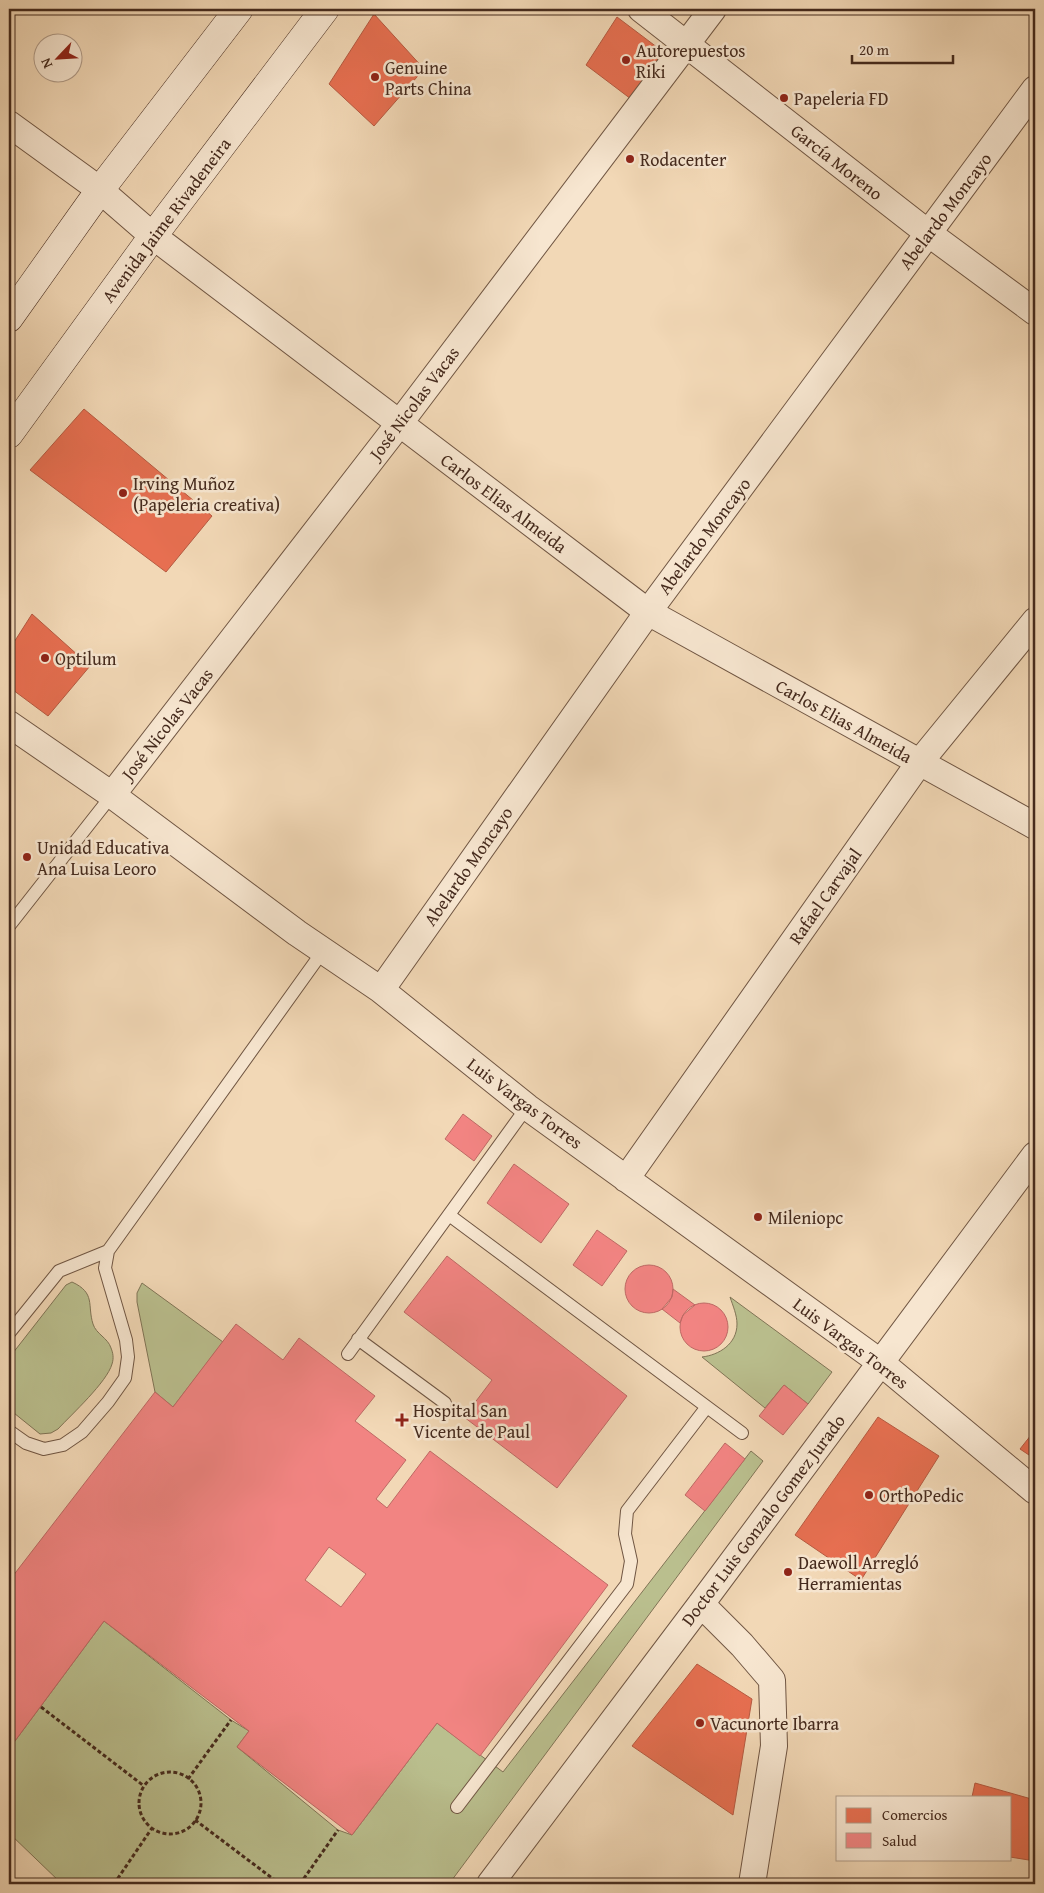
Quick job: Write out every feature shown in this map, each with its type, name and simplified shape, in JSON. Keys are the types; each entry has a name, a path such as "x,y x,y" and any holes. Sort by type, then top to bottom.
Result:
{"main road":[{"path":"9,318 100,190 239,9"},
{"name":"Avenida Jaime Rivadeneira","path":"9,434 154,236 325,9"}],"street":[{"name":"García Moreno","path":"641,9 928,233 1035,312"},
{"name":"José Nicolas Vacas","path":"112,795 399,424 713,9"},
{"name":"Abelardo Moncayo","path":"381,990 648,612 1035,89"},
{"name":"Carlos Elias Almeida","path":"9,124 100,190 154,236 648,612 1035,826"},
{"name":"Rafael Carvajal","path":"626,1179 919,763 1033,630"},
{"name":"Luis Vargas Torres","path":"9,724 112,795 323,951 381,990 528,1107 880,1362 1035,1491"},
{"name":"Doctor Luis Gonzalo Gomez Jurado","path":"490,1884 1035,1155"},
{"path":"701,1604 742,1645 772,1680 774,1746 752,1884"}],"lane":[{"path":"9,926 112,795"},
{"path":"9,1431 26,1443 44,1449 63,1445 82,1432 108,1402 125,1378 128,1357 105,1268 108,1251 323,951"},
{"path":"348,1354 528,1107"},
{"path":"449,1215 742,1434"},
{"path":"9,1333 59,1271 108,1251"},
{"path":"358,1339 445,1403"},
{"path":"458,1807 627,1584 631,1561 625,1534 627,1511 706,1408"}],"path":[{"path":"41,1707 144,1786"},
{"path":"188,1779 231,1720"},
{"path":"169,1772 180,1774 188,1779 196,1787 200,1797 200,1807 195,1820 185,1830 176,1834 167,1834 152,1828 143,1818 140,1808 140,1798 144,1786 159,1774 169,1772"},
{"path":"195,1820 280,1884"},
{"path":"114,1884 152,1828"},
{"path":"300,1884 338,1830"}],"green space":[{"path":"72,1282 80,1286 88,1295 93,1324 109,1345 113,1354 113,1362 96,1389 58,1429 51,1433 40,1434 9,1409 9,1358 66,1285"},
{"path":"142,1283 223,1342 173,1407 155,1392 137,1302 137,1293"},
{"path":"730,1297 832,1372 808,1404 784,1385 765,1408 702,1357 721,1351 734,1337 737,1321"},
{"path":"751,1451 763,1461 449,1884 62,1884 9,1833 9,1749 104,1621 231,1720 249,1731 237,1747 338,1830 352,1835 437,1723 503,1772"}],"building: Comercios":[{"name":"Genuine Parts China","path":"374,14 424,69 374,126 329,84"},
{"name":"Autorepuestos Riki","path":"617,17 666,54 631,99 586,65"},
{"name":"Irving Muñoz (Papeleria creativa)","path":"84,409 212,516 166,572 30,470"},
{"name":"Optilum","path":"32,614 90,666 48,716 9,687 9,650"},
{"name":"OrthoPedic","path":"878,1417 939,1456 861,1580 795,1535"},
{"path":"1035,1430 1035,1459 1020,1449"},
{"name":"Vacunorte Ibarra","path":"697,1664 752,1699 733,1815 632,1746"},
{"path":"975,1783 1035,1800 1035,1861 1012,1857 1012,1796 972,1796"}],"building: Salud":[{"path":"463,1114 492,1136 474,1161 445,1139"},
{"path":"514,1164 569,1204 541,1243 487,1203"},
{"path":"597,1230 627,1251 602,1286 573,1265"},
{"path":"447,1256 627,1396 557,1488 464,1417 492,1380 404,1312"},
{"path":"649,1265 658,1267 666,1272 671,1280 673,1289 671,1298 666,1306 658,1311 649,1313 640,1311 632,1306 627,1298 625,1289 627,1280 632,1272 640,1267"},
{"path":"673,1289 695,1305 683,1315 680,1323 662,1309 672,1297"},
{"path":"704,1303 713,1305 721,1310 726,1318 728,1327 726,1336 721,1344 713,1349 704,1351 695,1349 687,1344 682,1336 680,1327 682,1318 687,1310 695,1305"},
{"path":"236,1324 283,1360 299,1338 375,1396 355,1421 406,1460 376,1499 387,1508 430,1451 608,1585 480,1756 437,1723 352,1835 237,1747 249,1731 104,1621 9,1749 9,1581 155,1392 173,1407","holes":["329,1547 366,1574 341,1607 305,1580"]},
{"path":"784,1385 808,1404 783,1435 759,1416"},
{"path":"725,1443 745,1459 705,1511 685,1495"}],"place":[{"name":"Autorepuestos Riki","path":"626,60"},
{"name":"Genuine Parts China","path":"375,77"},
{"name":"Papeleria FD","path":"784,98"},
{"name":"Rodacenter","path":"630,159"},
{"name":"Irving Muñoz (Papeleria creativa)","path":"123,493"},
{"name":"Optilum","path":"45,658"},
{"name":"Unidad Educativa Ana Luisa Leoro","path":"27,857"},
{"name":"Mileniopc","path":"758,1217"},
{"name":"Hospital San Vicente de Paul","path":"402,1420"},
{"name":"OrthoPedic","path":"869,1495"},
{"name":"Daewoll Arregló Herramientas","path":"788,1572"},
{"name":"Vacunorte Ibarra","path":"700,1723"}]}
